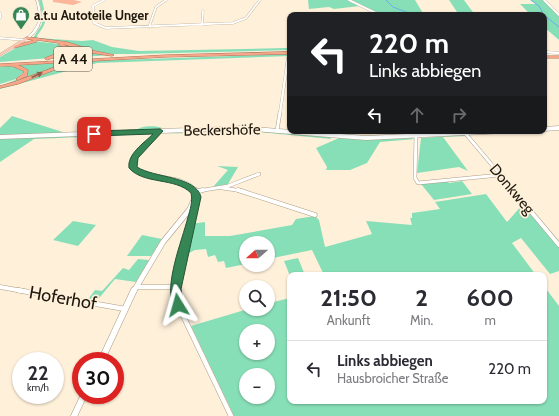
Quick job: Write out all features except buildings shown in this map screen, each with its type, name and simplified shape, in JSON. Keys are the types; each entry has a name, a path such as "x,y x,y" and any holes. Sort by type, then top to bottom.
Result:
{"highway":[{"path":"7,63 51,58 61,54 66,49 65,46 61,44 27,39"},
{"path":"27,39 67,43 102,54 140,55"},
{"path":"15,47 37,41"},
{"name":"A 44","path":"0,65 7,63 140,55 287,54"},
{"name":"A 44","path":"0,65 124,58 287,54"},
{"path":"547,55 559,55"},
{"path":"0,86 18,82 63,66 82,62 124,58"},
{"path":"0,65 21,67 24,68 26,73 17,80 0,86"}],"main road":[{"path":"0,56 27,39 39,26 41,20 37,0"}],"street":[{"path":"104,0 92,7 93,21 97,25 116,28 202,25 241,21 249,15 260,0"},
{"path":"149,27 156,7 166,0"},
{"path":"349,0 374,12"},
{"path":"544,0 559,15"},
{"path":"202,11 202,25"},
{"path":"0,13 0,18"},
{"path":"0,38 27,39"},
{"name":"Beckershöfe","path":"277,131 287,67"},
{"name":"Beckershöfe","path":"0,137 240,128 287,132"},
{"path":"547,129 559,128"},
{"path":"105,352 137,287 159,248 194,204 197,197 196,192 188,185 142,174 133,168 132,162 134,158 160,131"},
{"name":"Beckershöfe","path":"312,134 358,138 449,134"},
{"name":"Donkweg","path":"466,134 559,245"},
{"path":"416,136 415,178 418,183 467,177 500,175"},
{"path":"196,192 222,188 259,174"},
{"path":"222,188 241,191 315,215"},
{"path":"194,204 193,216 175,288 178,305 232,416"},
{"name":"Hoferhof","path":"0,287 126,309"},
{"path":"137,287 175,288"},
{"path":"74,416 80,404"}],"green space":[{"path":"39,0 42,0 46,19 37,36 38,38 82,41 93,40 112,47 139,51 287,48 287,50 135,54 111,54 96,52 69,43 33,38 42,24 42,14"},
{"path":"308,0 347,0 360,6 334,9 329,7 309,9"},
{"path":"350,0 415,0 422,12 375,12"},
{"path":"449,0 464,0 473,12 457,12"},
{"path":"530,0 543,0 559,16 559,40 547,30 547,12 528,12 520,4 536,4"},
{"path":"34,41 58,44 65,48 64,51 50,58 0,62 0,57 21,45"},
{"path":"40,41 70,44 112,55 50,59 67,51 62,44"},
{"path":"287,54 287,56 97,63 0,89 0,87 60,67 88,61"},
{"path":"80,62 59,67 0,86 23,77 26,69 17,65"},
{"path":"9,66 19,68 24,72 16,79 0,84 0,67"},
{"path":"12,116 66,133 137,130 148,126 162,128 161,129 0,136 0,128"},
{"path":"247,129 330,137 331,139 250,131 161,134"},
{"path":"153,134 34,139 0,162 0,138"},
{"path":"463,135 466,136 443,137 468,171 459,167 417,173 421,138"},
{"path":"339,138 415,139 380,142 367,163 350,170 326,170 327,167 316,148"},
{"path":"217,166 238,167 228,184 213,187 228,170"},
{"path":"447,180 449,183 462,181 472,194 434,200 421,184"},
{"path":"486,194 507,222 523,204 559,247 559,271 550,274 521,238 512,243 534,272 323,272 312,250 275,258 275,236 239,236 239,265 226,268 224,261 218,262 215,255 208,257 206,249 195,250 183,256 191,224 205,222 205,236 230,236 292,225 296,219 315,216 319,220 325,247 372,234 366,221 412,225 410,218 412,218 412,213 440,209 435,202"},
{"path":"73,221 96,225 78,246 53,240"},
{"path":"142,235 162,239 151,256 127,256"},
{"path":"298,258 304,272 288,272 284,261"},
{"path":"138,259 149,260 136,282 115,279 95,303 89,302 89,298 95,290 102,291 123,268 129,270"},
{"path":"547,290 559,306 559,416 234,416 191,326 239,312 239,316 275,316 275,302 287,299 287,404 547,404"}],"waterway":[{"path":"386,0 393,7 406,12"},
{"path":"531,0 539,6 542,12"},
{"path":"547,17 559,27"}],"place":[{"name":"a.t.u Autoteile Unger","path":"21,30"}],"route":[{"path":"94,134 160,131 132,160 133,168 142,174 188,185 196,192 197,197 194,204 193,214 184,246 175,289 178,305"}]}
